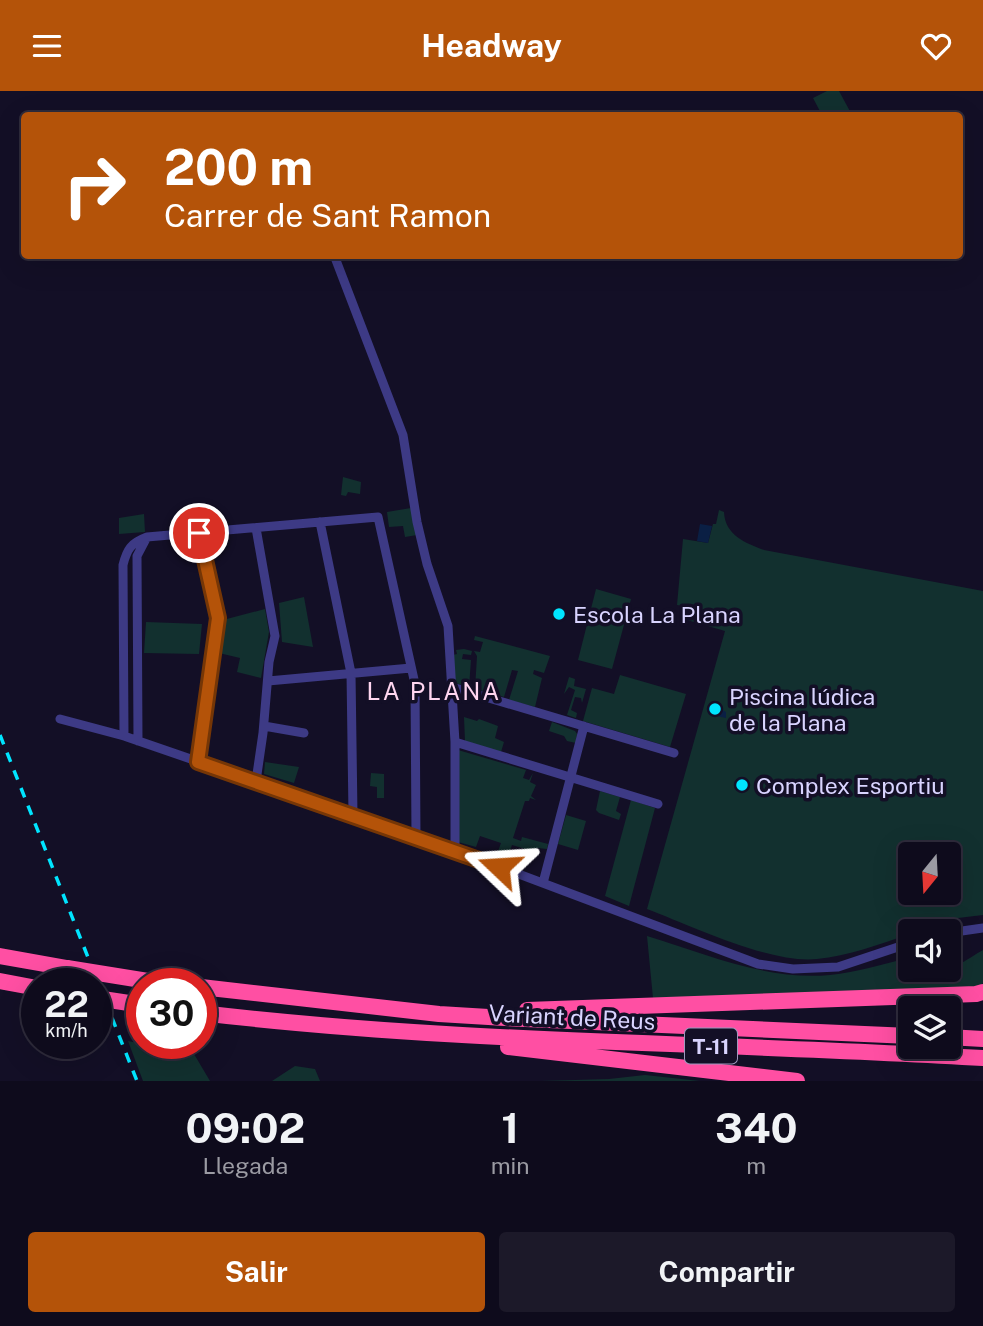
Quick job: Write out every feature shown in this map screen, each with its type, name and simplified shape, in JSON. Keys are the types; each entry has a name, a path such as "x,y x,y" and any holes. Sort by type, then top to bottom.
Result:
{"highway":[{"path":"0,956 126,978"},
{"path":"0,982 21,985"},
{"name":"Variant de Reus","path":"217,990 439,1014 898,1035"},
{"path":"439,1014 454,1007 519,1010 983,992"},
{"name":"Variant de Reus","path":"217,1015 439,1033 983,1058"},
{"path":"439,1033 459,1044 506,1047 797,1081"},
{"path":"961,1038 983,1039"}],"street":[{"path":"336,259 403,435 417,522 427,563 448,626 455,742 455,850"},
{"path":"124,736 124,565 127,551 134,543 147,537 378,517 415,684 416,837"},
{"path":"320,522 351,673 353,815"},
{"path":"256,528 275,636 256,782"},
{"path":"198,762 218,618 199,533"},
{"path":"138,741 137,556 147,537"},
{"path":"127,551 137,556"},
{"path":"268,681 411,668"},
{"path":"452,687 674,753"},
{"path":"60,719 124,736 455,850 758,964 793,969 838,967 898,947"},
{"path":"264,726 304,733"},
{"path":"543,883 584,726"},
{"path":"455,742 658,804"},
{"path":"961,931 983,928"}],"green space":[{"path":"827,91 839,91 850,112 820,112 813,98"},
{"path":"343,477 361,482 360,494 348,492 346,496 341,495"},
{"path":"411,508 417,535 405,537 403,526 389,527 387,512"},
{"path":"719,510 724,512 728,527 737,537 764,550 983,591 983,915 955,919 898,919 898,938 840,955 798,959 754,950 647,909 725,631 687,620 688,607 677,605 683,539 708,543 713,524 716,524"},
{"path":"144,514 145,532 119,534 119,518"},
{"path":"596,589 631,599 612,669 578,660"},
{"path":"304,597 313,647 282,642 279,603"},
{"path":"265,609 269,632 261,678 237,672 240,658 219,653 223,620"},
{"path":"146,622 202,624 199,654 144,653"},
{"path":"475,636 550,656 544,673 534,670 533,674 542,678 535,707 509,700 518,671 512,670 504,697 475,689 477,656 474,651 480,652 483,642 474,640"},
{"path":"456,650 472,651 471,655 463,654 462,659 471,660 469,687 455,683 453,655 457,654"},
{"path":"620,675 686,694 670,747 583,721 592,688 614,694"},
{"path":"569,677 575,679 574,686 586,689 582,703 581,698 575,697 571,710 577,713 576,718 567,715 575,690 569,687 564,694"},
{"path":"464,717 498,726 495,738 504,742 501,752 465,741"},
{"path":"552,722 575,731 576,743 549,731"},
{"path":"458,750 526,770 523,778 529,780 533,773 530,782 536,785 531,796 536,800 530,798 525,801 513,838 521,841 522,837 548,844 547,849 537,848 535,852 512,845 507,859 497,854 501,843 480,836 476,847 458,842"},
{"path":"265,762 299,767 294,783 264,774"},
{"path":"371,773 384,774 384,798 377,798 377,787 370,786"},
{"path":"600,791 620,797 616,811 621,814 619,820 596,810"},
{"path":"631,800 655,808 629,906 605,896"},
{"path":"566,815 586,821 578,850 558,844"},
{"path":"647,936 737,965 783,974 830,975 898,961 898,982 961,982 961,963 983,950 983,983 978,988 653,998"},
{"path":"135,1059 197,1059 210,1081 143,1081"},
{"path":"295,1066 315,1069 320,1081 272,1081"},
{"path":"645,1075 700,1081 540,1081 609,1079"}],"water":[{"path":"700,524 712,526 708,543 697,541"},
{"name":"Piscina lúdica de la Plana","path":"711,703 726,712 726,718 708,714"}],"railway":[{"path":"0,735 137,1081"}],"place":[{"name":"Escola La Plana","path":"559,614"},
{"name":"Piscina lúdica de la Plana","path":"715,709"},
{"name":"Complex Esportiu","path":"742,785"}],"district":[{"name":"LA PLANA","path":"434,691"}],"route":[{"path":"199,533 218,618 198,762 499,867"}]}
